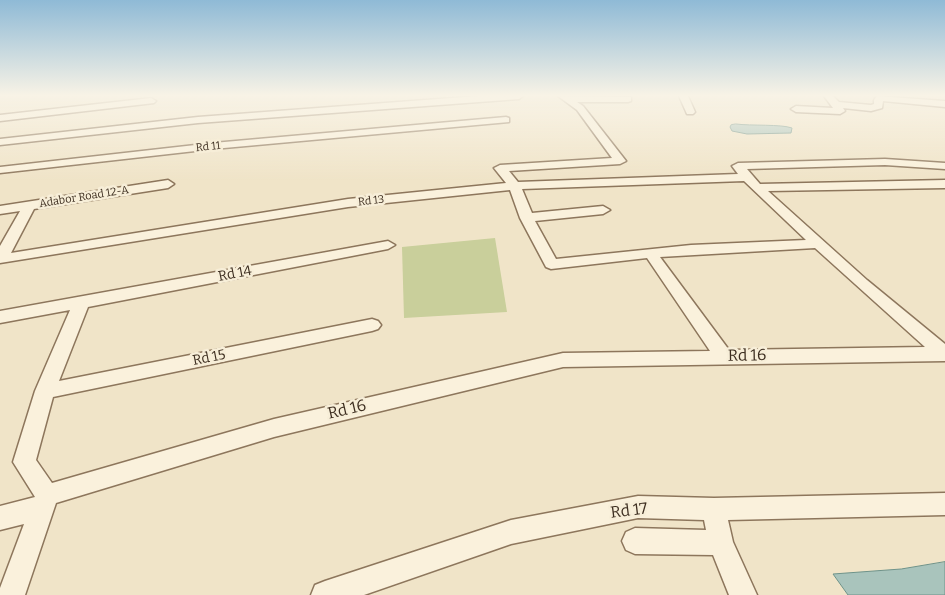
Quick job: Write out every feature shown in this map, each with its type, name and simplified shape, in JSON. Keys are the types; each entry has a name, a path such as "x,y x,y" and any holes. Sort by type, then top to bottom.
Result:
{"street":[{"path":"0,142 164,124"},
{"name":"Rd 11","path":"0,170 213,146 464,124"},
{"path":"592,124 620,161 500,168 515,186 527,218 551,264 691,249 819,244"},
{"path":"945,166 885,162 739,166 746,177 861,283 945,354"},
{"name":"Rd 13","path":"0,259 348,203 515,186 746,177"},
{"name":"Adabor Road 12-A","path":"0,210 168,184"},
{"path":"758,188 945,184"},
{"path":"0,259 29,206"},
{"path":"527,218 603,210"},
{"name":"Rd 14","path":"81,303 388,245"},
{"path":"651,254 724,357"},
{"path":"0,317 81,303"},
{"path":"11,595 45,502 24,462 45,391 81,303"},
{"name":"Rd 15","path":"45,391 372,325"},
{"name":"Rd 16","path":"0,518 274,428 563,360 945,354"},
{"name":"Rd 17","path":"325,595 511,532 638,507 714,509 945,504"},
{"path":"714,509 721,543 744,595"},
{"path":"635,541 721,543"}],"green space":[{"path":"495,238 507,312 404,318 402,247"}],"water":[{"path":"731,125 792,128 791,133 747,134 732,131"},
{"path":"945,562 945,595 848,595 833,574 901,569"}]}
